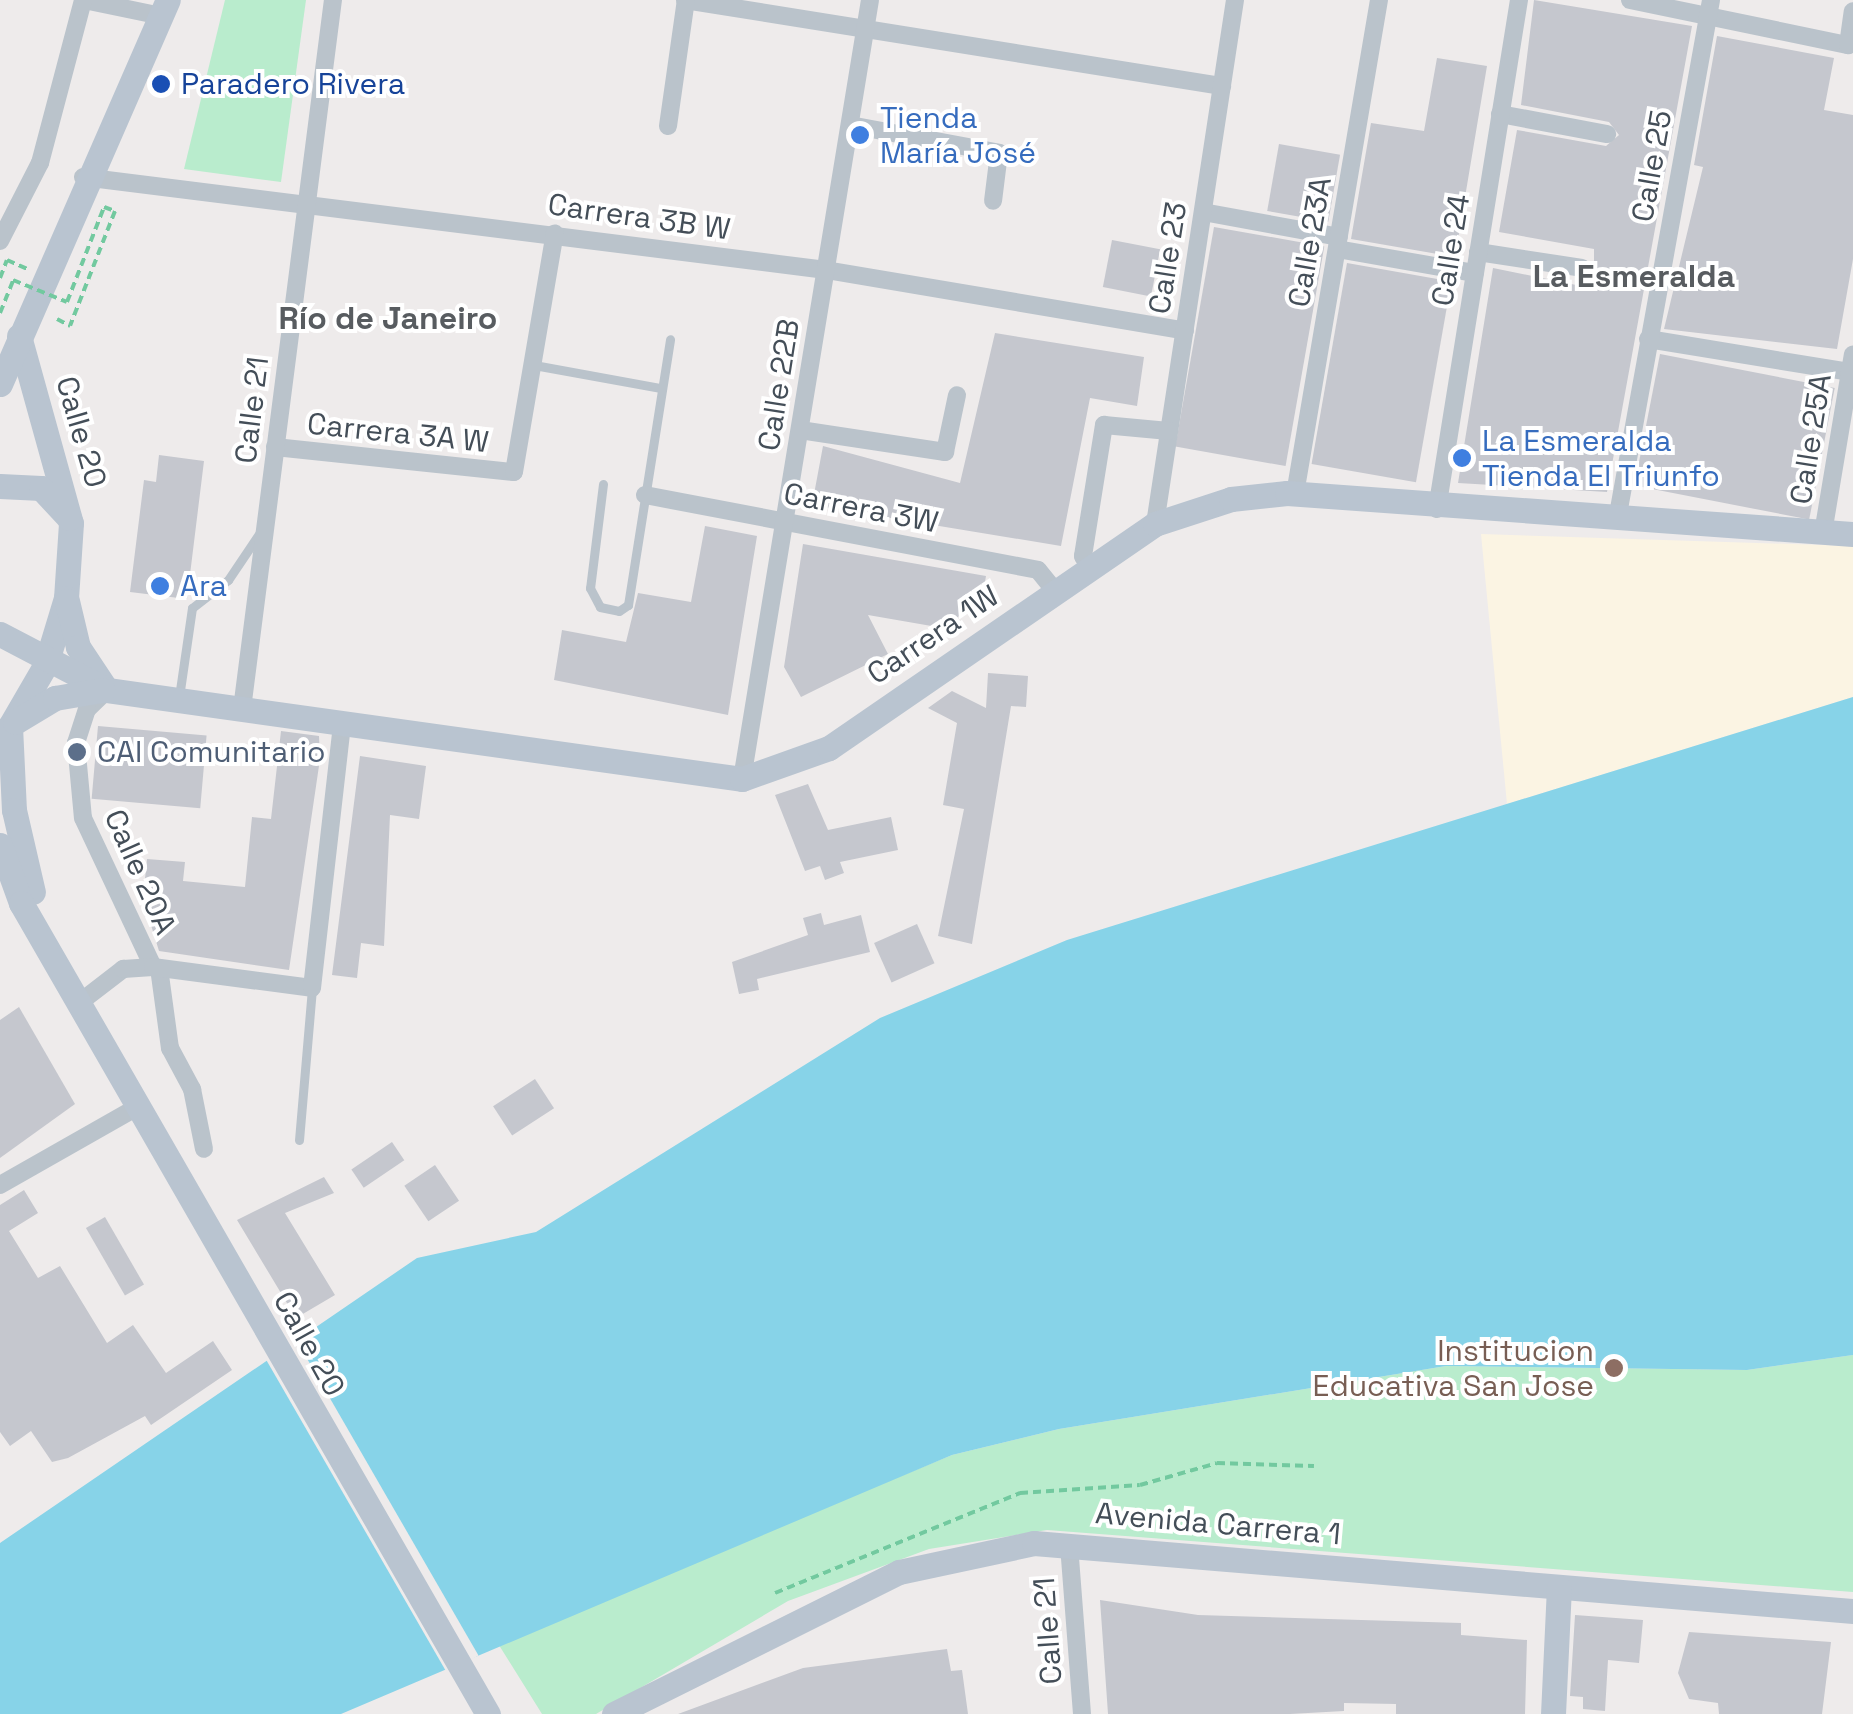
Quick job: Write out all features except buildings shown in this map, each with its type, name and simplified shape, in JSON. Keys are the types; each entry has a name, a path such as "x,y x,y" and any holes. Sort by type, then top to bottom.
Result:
{"street":[{"path":"0,241 50,134 83,0 165,8"},
{"name":"Calle 21","path":"242,709 333,0"},
{"path":"668,126 686,0 751,5 865,29 1222,86"},
{"name":"Calle 22B","path":"742,780 870,0"},
{"name":"Calle 23","path":"1155,524 1235,0"},
{"name":"Calle 23A","path":"1296,494 1379,0"},
{"name":"Calle 24","path":"1436,509 1518,0"},
{"path":"1630,0 1710,8 1848,45 1853,11"},
{"name":"Calle 20","path":"0,384 84,177 165,8"},
{"name":"Calle 25","path":"1617,520 1710,8"},
{"path":"1500,114 1607,134"},
{"path":"850,125 999,153 993,201"},
{"name":"Carrera 3B W","path":"84,177 555,233 826,270 1184,331"},
{"path":"1203,212 1475,273"},
{"path":"534,365 555,233"},
{"path":"1478,252 1582,268"},
{"name":"Calle 20","path":"18,336 71,523 66,598 46,664 10,726 25,862 79,1002"},
{"path":"1648,340 1851,363"},
{"name":"Calle 25A","path":"1823,533 1851,363"},
{"name":"Carrera 3A W","path":"275,448 514,472 534,365"},
{"path":"800,430 945,452 957,396"},
{"path":"1091,570 1083,556 1104,425 1170,431"},
{"path":"0,486 42,488 71,523"},
{"name":"Carrera 3W","path":"646,494 1038,570 1056,592"},
{"name":"Carrera 1W","path":"0,634 46,664 107,690 742,780 828,748 1155,524 1231,498 1296,494 1436,509 1853,534"},
{"path":"10,726 55,698 107,690 78,648 66,598"},
{"name":"Calle 20A","path":"107,690 86,709 76,742 83,818 156,967 170,1048 192,1089 204,1149"},
{"path":"79,1002 123,969 156,967 312,988 342,723"},
{"name":"Calle 20","path":"0,845 79,1002 488,1714"},
{"path":"0,1185 141,1105"},
{"name":"Calle 21","path":"1069,1545 1082,1714"},
{"name":"Avenida Carrera 1","path":"614,1714 898,1572 992,1549 1069,1545 1853,1612"},
{"path":"1553,1714 1559,1588"}],"lane":[{"path":"603,484 590,588 600,607 628,605 670,340"},
{"path":"534,365 661,388"},
{"path":"178,700 192,608 228,580 266,524"},
{"path":"299,1140 312,988"}],"path":[{"path":"0,313 13,280 67,302 104,207 115,211 70,326"},
{"path":"0,278 7,260"},
{"path":"774,1593 1020,1493 1140,1485 1218,1463 1314,1466"}],"shaded area":[{"path":"1481,534 1853,546 1853,697 1507,804"}],"green space":[{"path":"225,0 306,0 281,182 184,169"},
{"path":"1853,1355 1853,1592 1047,1530 929,1549 788,1601 596,1714 542,1714 497,1642 952,1455 1059,1429 1446,1366 1747,1370"}],"water":[{"path":"1853,697 1853,1355 1747,1370 1446,1366 1059,1429 952,1455 341,1714 0,1714 0,1543 417,1258 536,1232 880,1018 1067,940"}],"pier":[{"path":"294,1336 478,1656 447,1674 263,1354"}],"place":[{"name":"Paradero Rivera","path":"161,84"},
{"name":"Tienda María José","path":"860,135"},
{"name":"La Esmeralda Tienda El Triunfo","path":"1462,458"},
{"name":"Ara","path":"160,586"},
{"name":"CAI Comunitario","path":"77,752"},
{"name":"Institucion Educativa San Jose","path":"1614,1368"}],"district":[{"name":"La Esmeralda","path":"1634,276"},
{"name":"Río de Janeiro","path":"388,318"}]}
